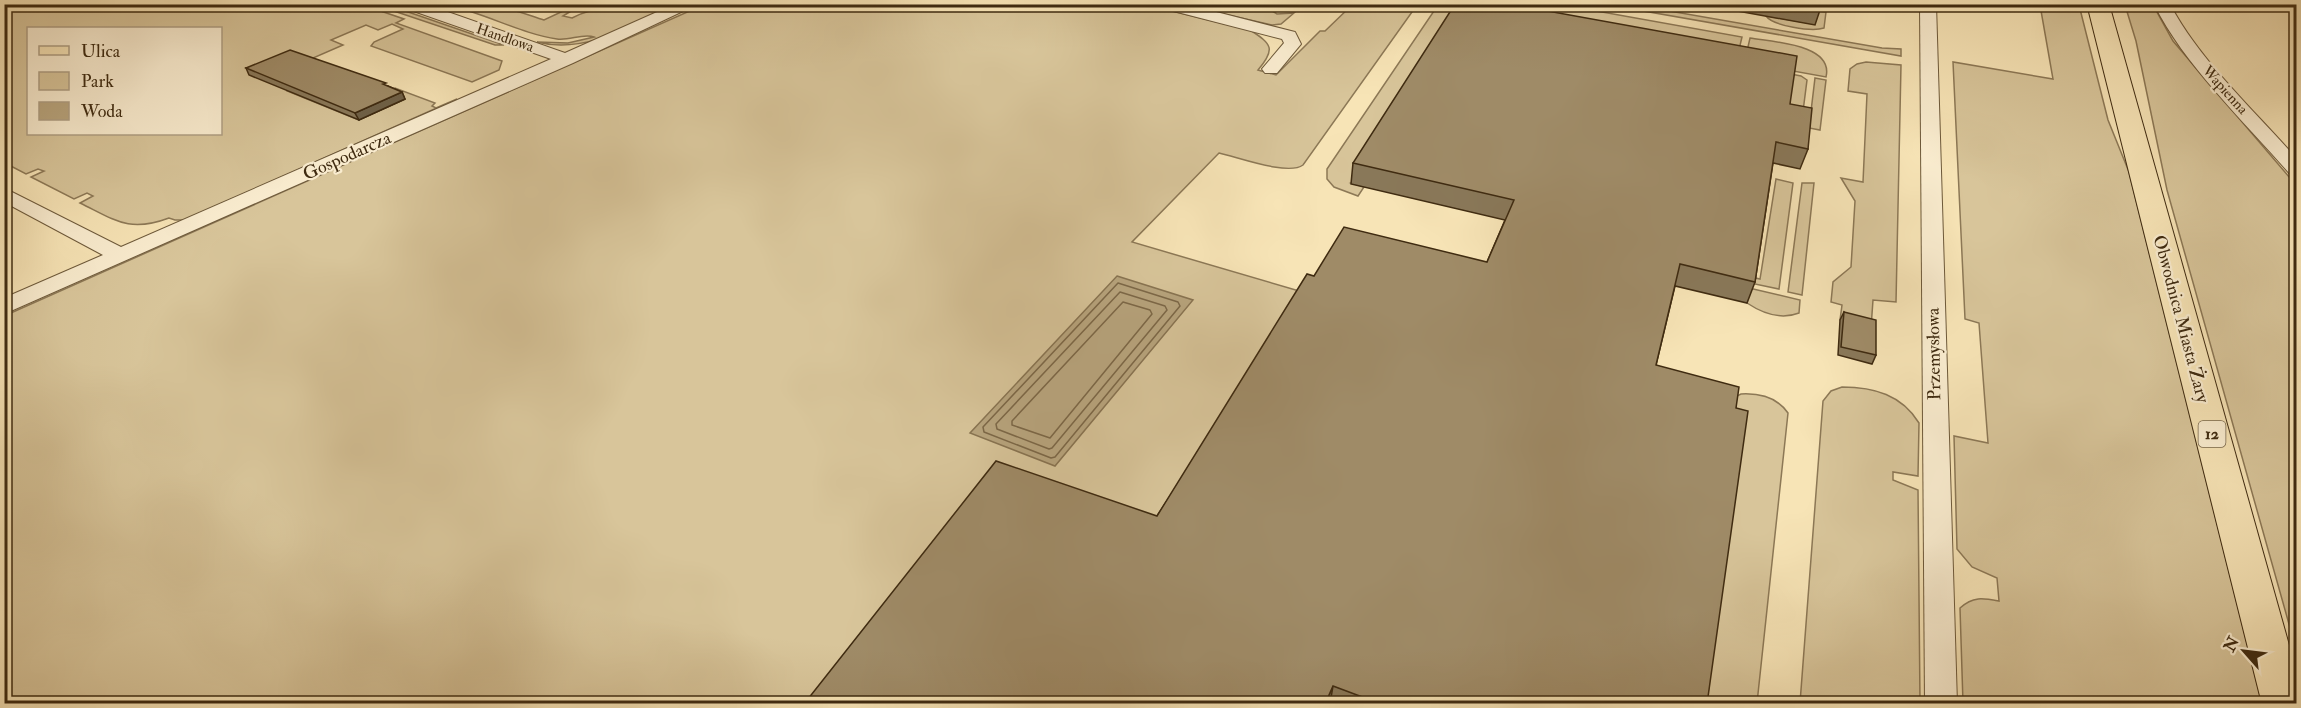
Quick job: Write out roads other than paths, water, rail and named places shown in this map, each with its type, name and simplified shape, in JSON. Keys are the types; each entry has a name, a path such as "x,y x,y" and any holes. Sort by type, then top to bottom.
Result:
{"main road":[{"name":"Obwodnica Miasta Żary","path":"2098,4 2284,704"}],"street":[{"name":"Handlowa","path":"408,4 567,59"},
{"name":"Gospodarcza","path":"4,307 690,4"},
{"path":"1164,4 1289,36 1293,44 1271,69"},
{"name":"Przemysłowa","path":"1928,4 1941,704"},
{"name":"Wapienna","path":"2162,4 2172,24 2202,63 2296,169"},
{"path":"4,194 121,256"}],"water":[{"path":"1117,276 1193,300 1055,466 970,433"}]}
